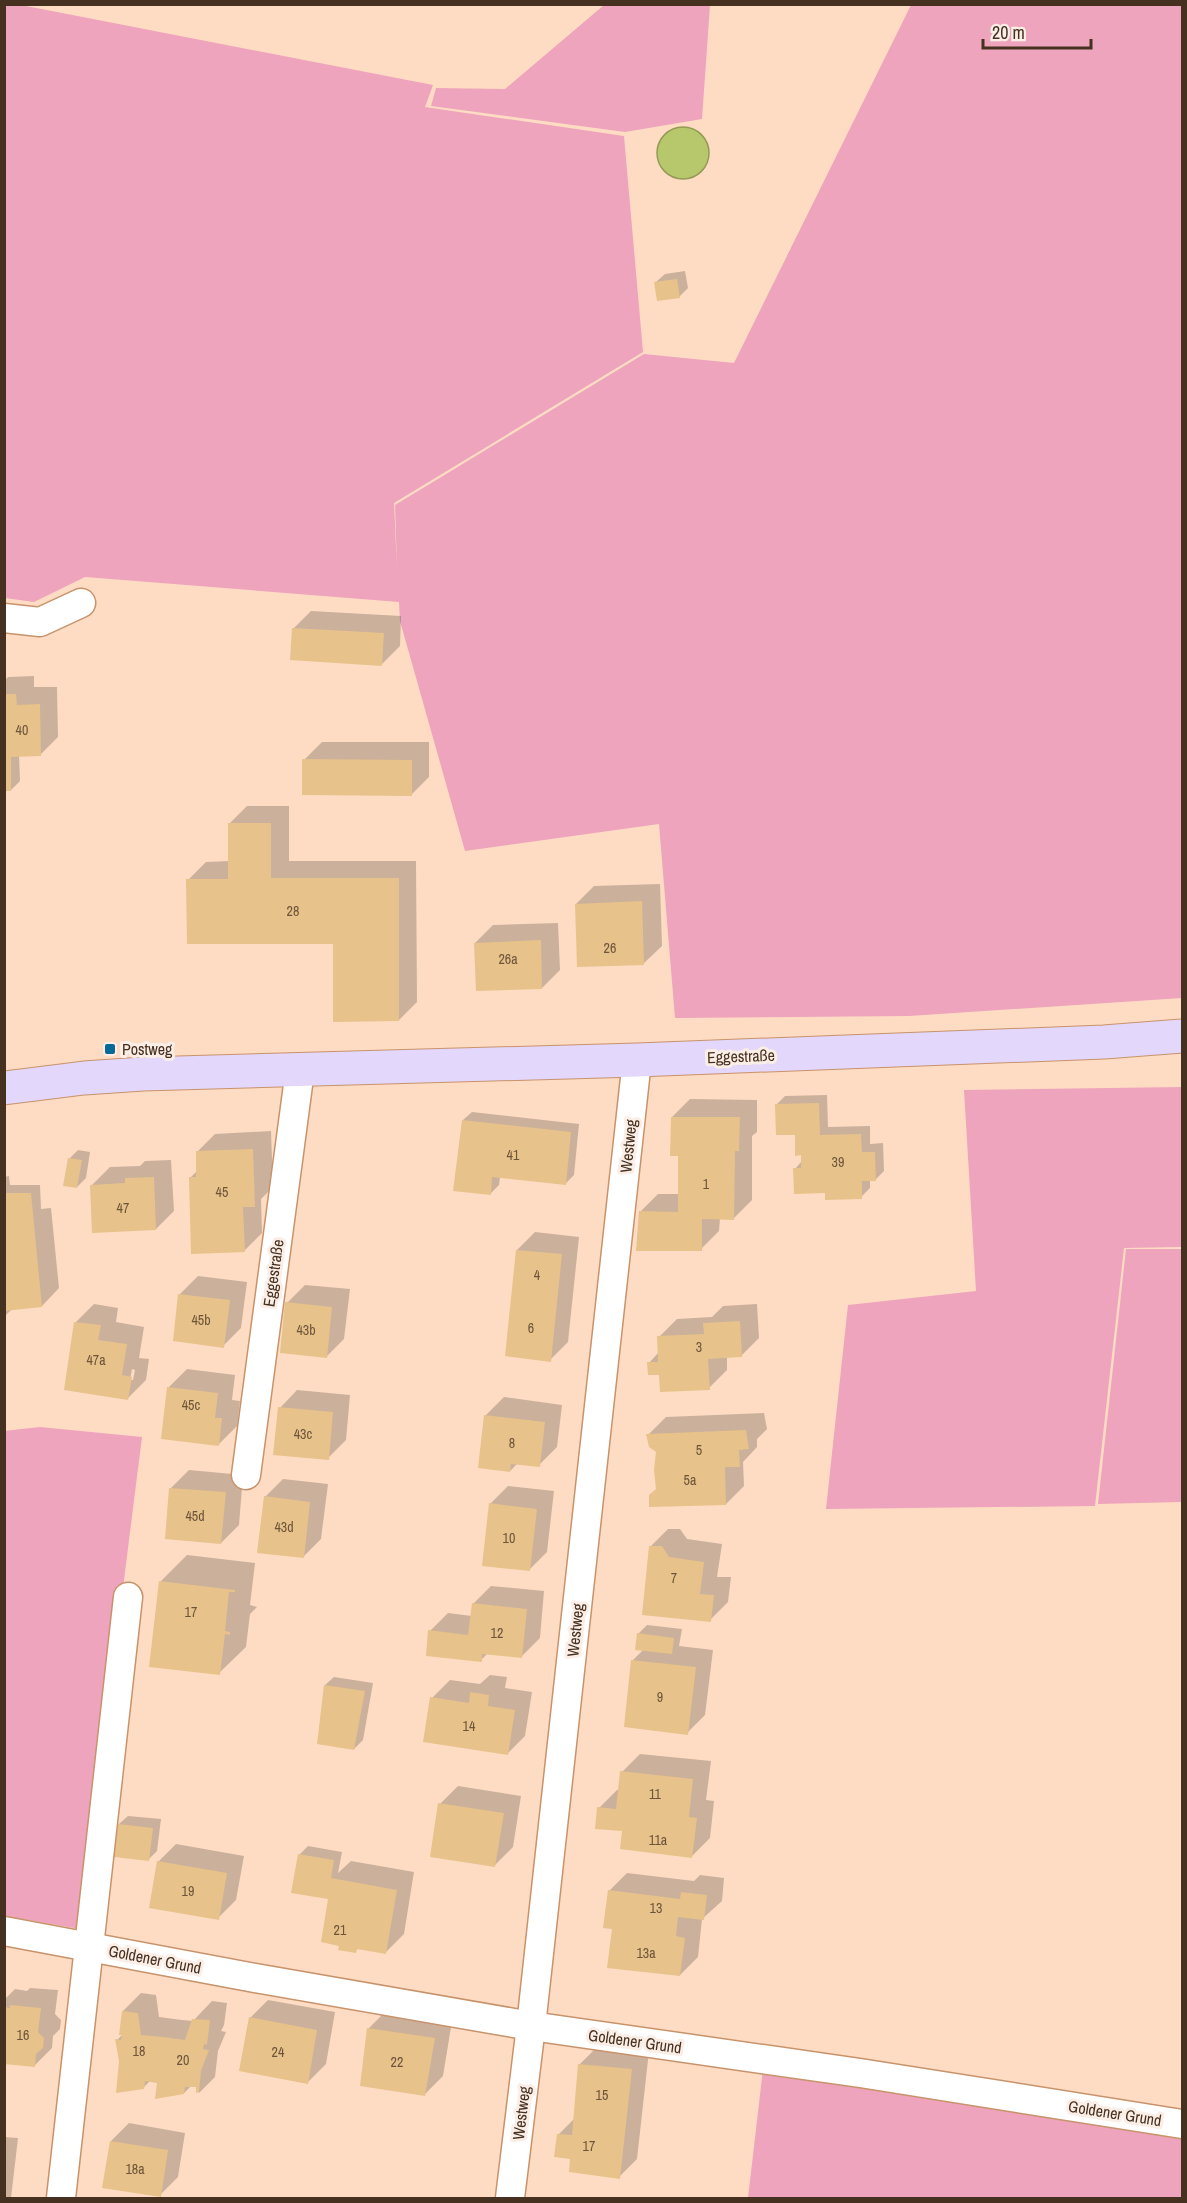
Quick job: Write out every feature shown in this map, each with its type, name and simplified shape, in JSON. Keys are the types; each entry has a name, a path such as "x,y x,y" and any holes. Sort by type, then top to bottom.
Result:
{"main road":[{"name":"Eggestraße","path":"4,1088 96,1077 637,1060 1104,1042 1182,1036"}],"street":[{"path":"4,618 40,622 81,603"},
{"name":"Westweg","path":"510,2199 637,1060"},
{"name":"Eggestraße","path":"246,1475 300,1070"},
{"name":"Goldener Grund","path":"61,2199 128,1597"},
{"name":"Goldener Grund","path":"4,1931 531,2026 860,2073 1182,2124"}],"shaded area":[{"path":"5,4 21,5 433,85 425,107 624,136 643,352 394,503 397,569 395,505 644,354 734,363 911,5 1182,5 1182,998 909,1016 675,1018 659,824 465,851 400,621 399,602 85,577 34,602 5,598"},
{"path":"604,5 710,5 702,119 625,132 431,106 436,88 505,89"},
{"path":"683,127 693,129 701,135 707,143 709,153 707,163 701,171 693,177 683,179 673,177 665,171 659,163 657,153 659,143 665,135 673,129"},
{"path":"1182,1087 1182,1247 1124,1248 1095,1506 826,1509 848,1305 976,1291 964,1090"},
{"path":"1126,1249 1182,1249 1182,1502 1098,1504"},
{"path":"40,1427 142,1437 80,1929 5,1916 4,1431"},
{"path":"763,2069 860,2083 1182,2139 1182,2198 748,2198"}],"building":[{"path":"677,279 680,298 657,301 654,282"},
{"path":"292,628 384,633 382,666 290,660"},
{"path":"4,694 16,694 17,705 40,704 41,756 11,757 11,791 4,791"},
{"path":"302,759 412,760 412,796 302,795"},
{"path":"228,823 271,823 271,878 399,878 399,1021 333,1022 333,944 187,944 186,879 228,879"},
{"path":"642,901 644,965 577,967 575,904"},
{"path":"541,940 542,989 476,991 474,943"},
{"path":"819,1103 820,1135 861,1134 862,1152 875,1152 876,1181 862,1181 862,1199 825,1200 825,1193 794,1194 793,1168 801,1168 801,1155 795,1156 795,1135 776,1135 775,1104"},
{"path":"671,1117 740,1117 739,1151 735,1151 734,1220 702,1219 702,1251 636,1251 639,1211 678,1212 678,1156 670,1156"},
{"path":"462,1120 571,1132 566,1185 492,1177 491,1195 453,1191"},
{"path":"253,1149 255,1207 243,1207 245,1252 191,1254 189,1177 196,1177 196,1151"},
{"path":"68,1158 82,1160 77,1188 63,1186"},
{"path":"154,1177 156,1230 92,1233 90,1185 125,1183 125,1178"},
{"path":"4,1193 31,1193 42,1307 4,1311"},
{"path":"516,1250 562,1254 551,1362 505,1356"},
{"path":"178,1294 230,1300 224,1348 173,1341"},
{"path":"285,1302 332,1307 327,1358 280,1353"},
{"path":"740,1321 742,1357 708,1359 710,1390 660,1392 659,1375 648,1375 647,1362 658,1362 657,1336 704,1334 703,1323"},
{"path":"74,1322 101,1325 98,1340 127,1344 122,1375 132,1377 128,1400 64,1390"},
{"path":"167,1387 218,1393 215,1418 222,1418 219,1446 161,1439"},
{"path":"278,1407 333,1412 329,1460 273,1455"},
{"path":"484,1415 545,1422 540,1467 511,1464 510,1472 478,1468"},
{"path":"746,1430 749,1449 739,1450 740,1467 725,1467 726,1505 649,1507 649,1495 656,1489 654,1470 656,1452 649,1447 646,1434"},
{"path":"169,1488 226,1492 221,1544 165,1539"},
{"path":"264,1496 310,1502 304,1558 257,1553"},
{"path":"489,1503 537,1509 530,1571 482,1566"},
{"path":"649,1546 662,1546 669,1557 704,1562 700,1594 714,1595 711,1622 642,1615"},
{"path":"159,1581 235,1590 235,1592 229,1592 225,1631 230,1632 230,1635 225,1634 220,1675 149,1667"},
{"path":"472,1603 527,1609 522,1658 482,1654 482,1662 426,1656 428,1630 468,1635"},
{"path":"637,1633 674,1638 672,1654 635,1650"},
{"path":"631,1660 696,1667 688,1735 624,1727"},
{"path":"324,1685 365,1691 354,1750 317,1744"},
{"path":"470,1692 489,1695 488,1706 515,1710 508,1755 423,1742 430,1697 469,1703"},
{"path":"620,1771 693,1779 689,1817 697,1818 692,1858 620,1849 622,1831 595,1829 597,1807 616,1809"},
{"path":"438,1803 504,1813 495,1867 430,1857"},
{"path":"118,1824 153,1828 149,1861 114,1857"},
{"path":"298,1854 334,1860 331,1878 397,1890 386,1954 357,1949 356,1953 338,1950 339,1946 321,1942 328,1899 291,1893"},
{"path":"157,1861 227,1873 219,1920 149,1908"},
{"path":"608,1890 680,1899 681,1892 707,1895 704,1920 678,1917 676,1936 685,1938 680,1976 607,1968 612,1929 603,1928"},
{"path":"10,2005 41,2008 38,2032 44,2038 43,2048 36,2054 35,2067 4,2064 4,2007 10,2008"},
{"path":"122,2011 138,2013 141,2035 185,2040 192,2019 210,2020 207,2045 204,2044 203,2049 209,2050 201,2071 199,2092 196,2093 196,2087 185,2087 184,2094 155,2099 157,2083 145,2081 144,2089 116,2093 119,2061 115,2039 121,2040 122,2035 119,2035"},
{"path":"249,2017 317,2030 308,2084 239,2071"},
{"path":"367,2028 435,2038 425,2096 360,2086"},
{"path":"578,2064 632,2069 620,2179 569,2172 570,2159 554,2157 557,2134 572,2135"},
{"path":"110,2141 168,2150 161,2197 102,2188"}],"place":[{"name":"Postweg","path":"110,1049"}]}
